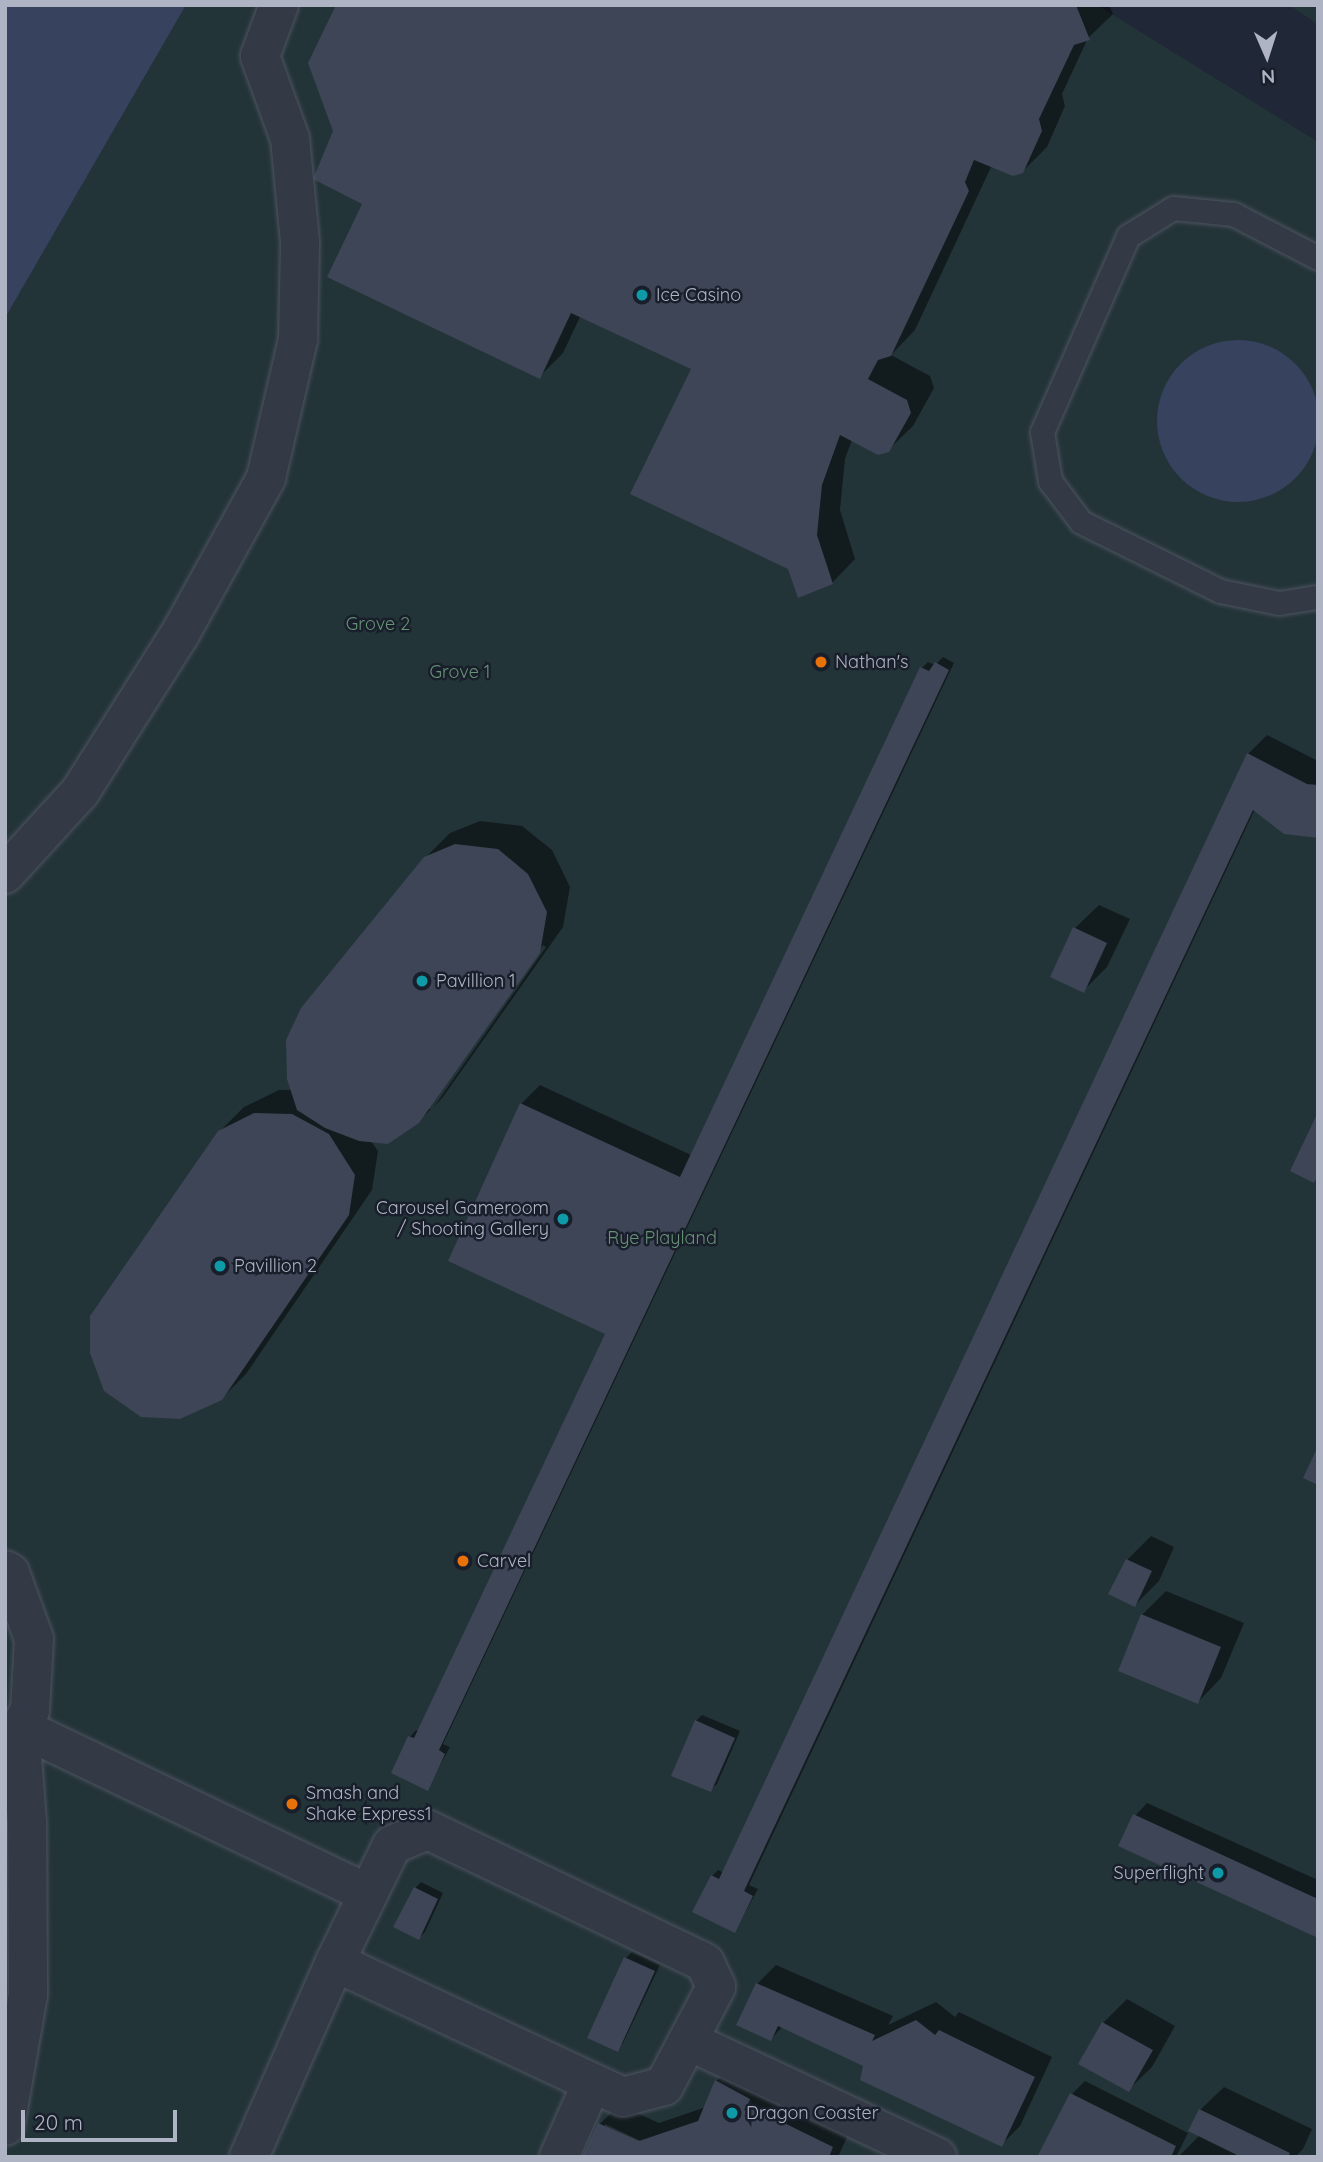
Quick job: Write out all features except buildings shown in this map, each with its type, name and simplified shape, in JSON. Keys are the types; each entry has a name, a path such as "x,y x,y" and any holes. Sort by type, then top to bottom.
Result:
{"street":[{"path":"5,874 80,792 180,634 266,478 298,339 300,242 290,139 260,55 279,5"},
{"path":"5,1570 9,1573 34,1639 30,1710 13,1740 27,1823 28,1993 5,2126"},
{"path":"13,1740 368,1894"},
{"path":"249,2157 335,1962 392,1846 428,1830 705,1963 716,1987 664,2087 623,2097 335,1962"},
{"path":"689,2041 937,2157"},
{"path":"559,2157 592,2083"}],"lane":[{"path":"1318,258 1233,214 1173,208 1128,236 1042,432 1050,481 1081,522 1220,591 1279,603 1318,597"}],"green space":[{"name":"Rye Playland","path":"186,5 1097,5 1318,142 1318,2157 5,2157 5,318"},
{"path":"1289,5 1318,5 1318,24"}],"water":[{"path":"5,5 186,5 5,318"},
{"path":"1238,340 1269,346 1296,363 1313,390 1319,421 1313,452 1296,479 1269,496 1238,502 1207,496 1180,479 1163,452 1157,421 1163,390 1180,363 1207,346"}],"place":[{"name":"Ice Casino","path":"642,295"},
{"name":"Nathan's","path":"821,662"},
{"name":"Pavillion 1","path":"422,981"},
{"name":"Carousel Gameroom / Shooting Gallery","path":"563,1219"},
{"name":"Pavillion 2","path":"220,1266"},
{"name":"Carvel","path":"463,1561"},
{"name":"Smash and Shake Express1","path":"292,1804"},
{"name":"Superflight","path":"1218,1873"},
{"name":"Dragon Coaster","path":"732,2113"}],"park label":[{"name":"Grove 2","path":"378,624"},
{"name":"Grove 1","path":"460,672"}]}
